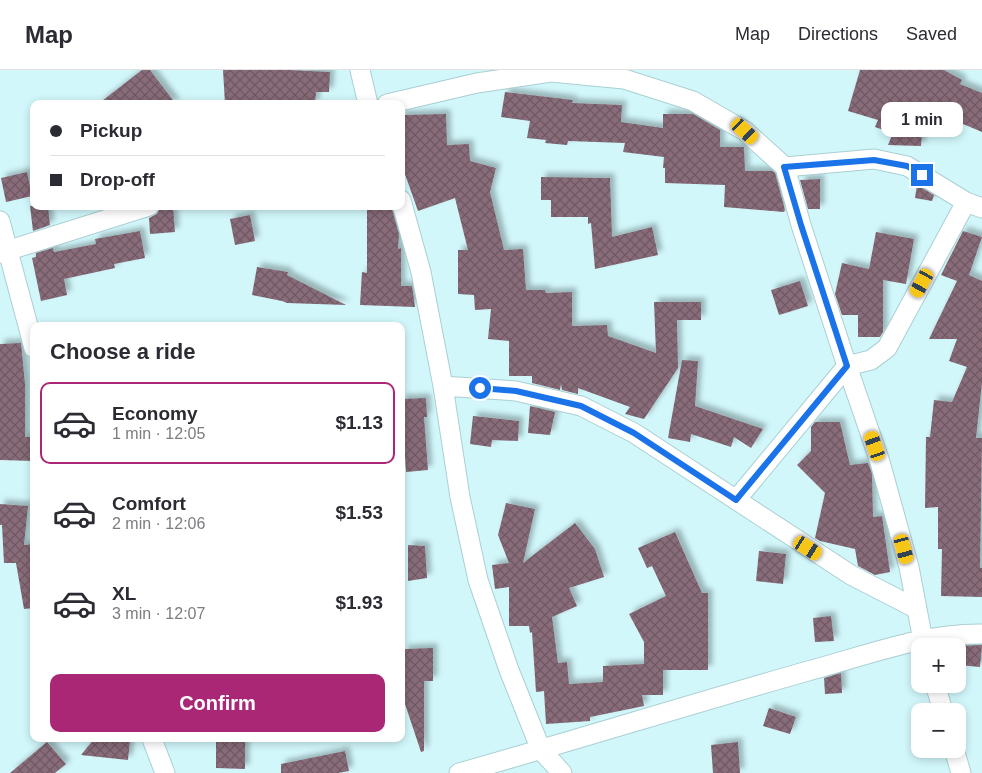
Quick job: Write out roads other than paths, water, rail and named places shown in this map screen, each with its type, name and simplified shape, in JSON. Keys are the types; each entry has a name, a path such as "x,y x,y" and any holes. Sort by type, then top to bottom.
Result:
{"street":[{"path":"360,70 367,100"},
{"path":"404,100 477,83 550,72 624,79 693,101 745,131 784,167 801,225 880,462 909,567 922,638"},
{"path":"736,500 847,366 871,360 887,348 974,205 907,166 874,160 784,167"},
{"path":"5,252 136,210"},
{"path":"404,210 421,272 443,386 460,497 478,580 509,670 541,750 562,773"},
{"path":"0,221 5,252 30,335"},
{"path":"443,386 516,391 581,406 634,433 851,575 917,609"},
{"path":"945,638 963,634 982,634"},
{"path":"458,773 786,677 911,646"},
{"path":"153,742 166,773"},
{"path":"957,758 961,773"}]}
